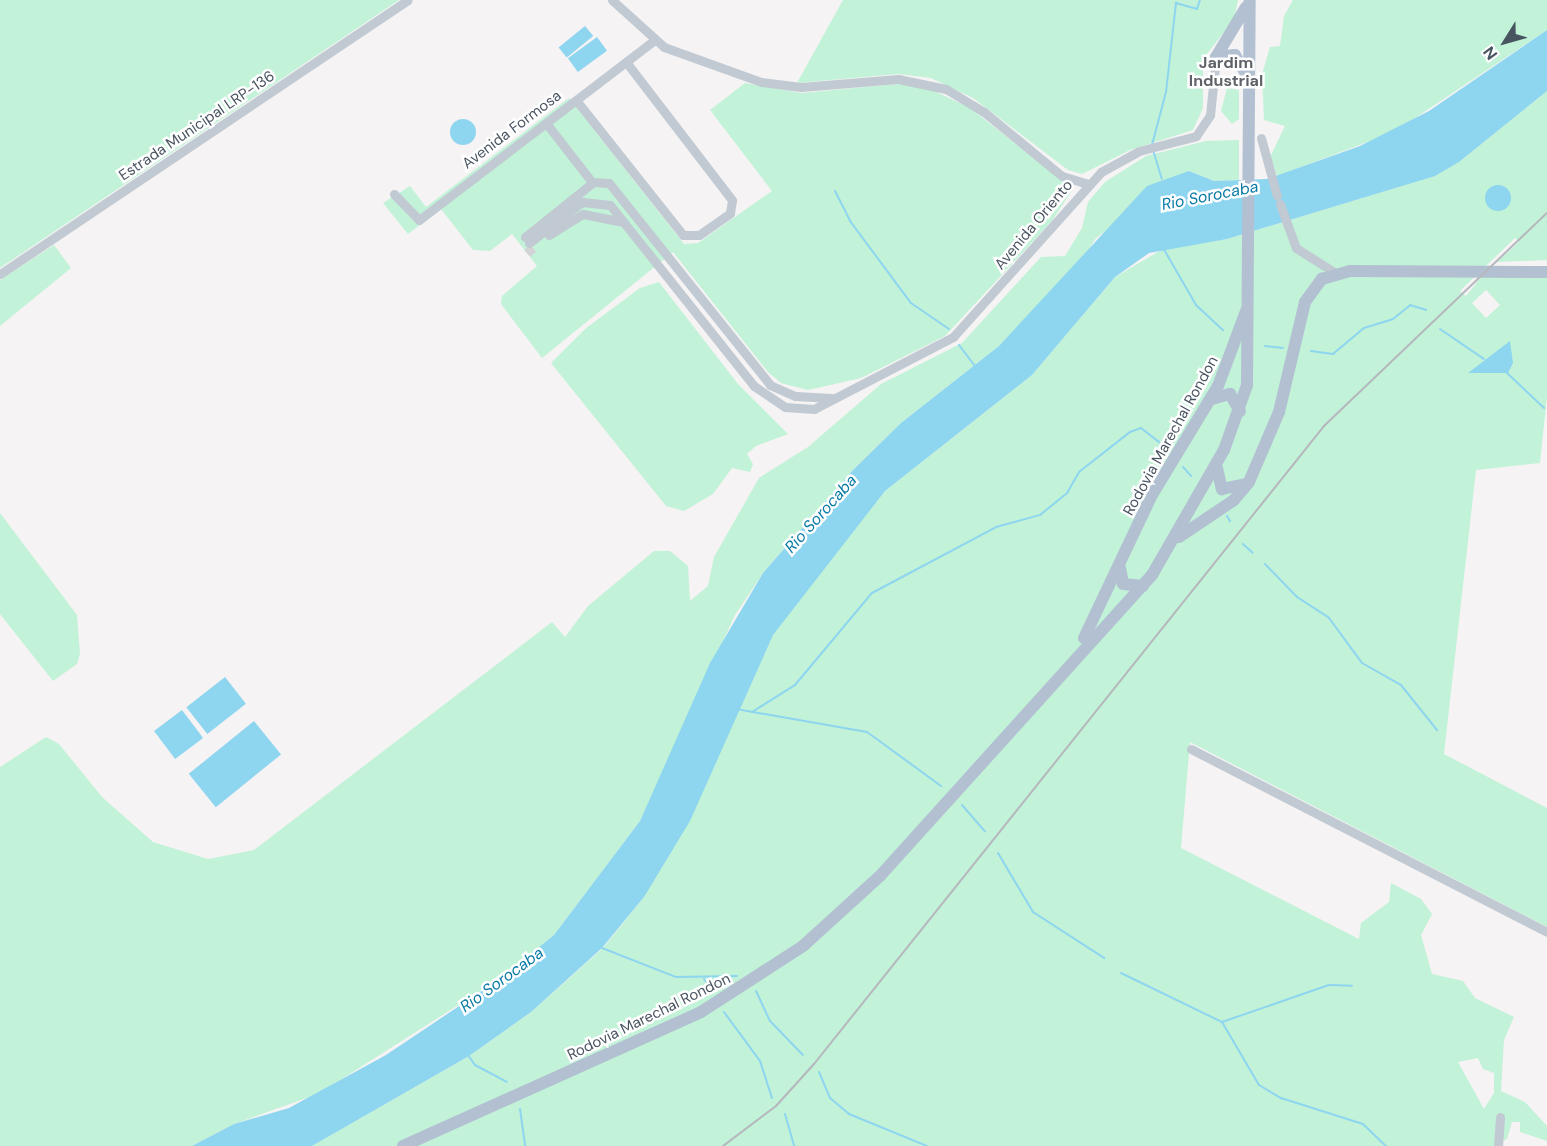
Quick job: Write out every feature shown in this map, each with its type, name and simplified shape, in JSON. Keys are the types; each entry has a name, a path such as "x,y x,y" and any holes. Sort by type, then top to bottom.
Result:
{"main road":[{"path":"1216,57 1242,20 1249,0"},
{"name":"Rodovia Marechal Rondon","path":"403,1146 684,1020 787,958 880,876 1072,657 1143,586 1173,543 1217,465 1240,411 1250,359 1249,0"},
{"path":"1216,57 1235,55 1249,80"},
{"path":"1173,543 1234,500 1249,482 1279,412 1305,302 1317,282 1334,273 1547,264"},
{"path":"1435,270 1547,272"},
{"name":"Rodovia Marechal Rondon","path":"1072,657 1160,481 1212,399 1238,340 1249,289"},
{"path":"1212,399 1230,394 1240,411"},
{"path":"1217,465 1216,480 1222,489 1249,482"},
{"path":"1120,565 1123,584 1143,586"}],"street":[{"name":"Estrada Municipal LRP-136","path":"0,274 408,0"},
{"path":"612,0 653,41 703,64 780,86 898,79 930,83 973,104 1070,181 1088,184"},
{"name":"Avenida Formosa","path":"394,194 419,220 653,41"},
{"name":"Avenida Oriento","path":"600,201 627,224 764,395 799,410 835,398 953,337 1088,184 1118,162 1148,149 1191,139 1207,123 1216,57"},
{"path":"576,100 683,235 699,235 730,213 732,200 626,62"},
{"path":"546,123 592,183 591,196 600,201"},
{"path":"1261,138 1287,230 1302,255 1334,273"},
{"path":"529,243 592,183 603,179 611,186 762,377 795,396 835,398"},
{"path":"592,213 611,186"},
{"path":"529,243 582,202 600,201"},
{"path":"575,217 582,202"},
{"path":"529,243 575,217 592,213 627,224"},
{"path":"1191,749 1547,932"},
{"path":"1498,1146 1500,1117"}],"green space":[{"path":"0,0 399,0 0,268"},
{"path":"843,0 1238,0 1234,19 1203,59 1203,108 1193,130 1130,150 1082,174 1068,170 973,98 931,78 898,74 797,83"},
{"path":"1293,0 1547,0 1547,30 1394,132 1277,176 1270,157 1285,126 1264,120 1262,74 1270,47 1280,46 1284,16"},
{"path":"745,83 801,93 898,84 928,88 970,108 1073,189 1051,222 945,336 861,378 808,390 781,383 768,372 673,252 542,358 501,304 502,296 537,266 512,234 490,251 473,250 441,209 408,234 383,203 410,186 426,207 569,98 684,244 698,243 772,191 710,110"},
{"path":"1227,88 1239,90 1239,119 1232,124 1221,111"},
{"path":"1547,91 1547,260 1497,262 1519,242 1515,238 1460,291 1466,296 1482,276 1547,274 1547,396 1540,463 1476,470 1444,754 1547,808 1547,927 1190,742 1181,848 1359,939 1361,923 1389,902 1391,883 1421,899 1432,914 1421,935 1432,974 1463,981 1475,998 1514,1017 1504,1040 1501,1091 1525,1102 1547,1126 1547,1141 1520,1132 1520,1122 1512,1122 1507,1139 1495,1146 312,1146 469,1056 531,1012 603,948 644,897 773,635 818,572 885,491 1032,375 1115,277 1163,249 1227,239 1408,184 1459,162","holes":["1486,290 1500,305 1486,318 1472,303","1478,1058 1483,1069 1494,1073 1494,1093 1484,1109 1458,1062"]},
{"path":"1239,140 1239,180 1214,181 1189,171 1096,238 1079,264 999,346 901,423 853,470 763,573 735,615 640,821 554,935 501,978 318,1094 234,1124 192,1146 0,1146 0,767 46,737 59,744 102,797 153,842 208,859 254,850 552,622 565,637 588,606 654,551 670,551 688,566 690,601 708,586 714,557 759,478 808,447 881,384 962,343 1041,257 1065,256 1082,228 1088,202 1105,182 1146,156 1206,141"},
{"path":"54,245 71,268 0,326 0,280"},
{"path":"659,282 738,384 788,434 756,446 747,454 753,464 750,472 732,468 713,494 684,511 666,506 551,363 585,329 640,288"},
{"path":"0,513 77,615 80,654 77,664 53,681 0,614"}],"water":[{"path":"585,26 593,36 567,57 559,47"},
{"name":"Rio Sorocaba","path":"1547,30 1547,91 1459,162 1435,176 1227,239 1149,253 1115,277 1032,375 885,491 773,635 690,821 644,897 602,948 531,1012 469,1056 312,1146 192,1146 234,1124 289,1108 386,1055 501,978 554,935 640,821 710,663 763,573 853,470 901,423 999,346 1147,186 1189,171 1214,181 1267,179 1360,146 1429,111"},
{"path":"597,37 607,51 578,72 568,58"},
{"path":"463,119 472,123 476,132 472,141 463,145 454,141 450,132 454,123"},
{"path":"1498,185 1507,189 1511,198 1507,207 1498,211 1489,207 1485,198 1489,189"},
{"path":"1510,341 1513,363 1508,373 1468,373"},
{"path":"225,677 246,704 207,734 186,707"},
{"path":"182,710 203,738 175,759 154,731"},
{"path":"254,721 281,754 216,807 189,774"}],"waterway":[{"path":"1152,145 1166,92 1176,3 1197,9 1200,0"},
{"path":"1153,150 1162,179"},
{"path":"835,191 850,221 911,303 949,329"},
{"path":"1162,246 1196,305 1223,330"},
{"path":"1311,351 1333,354 1364,328 1393,319 1410,305 1426,310"},
{"path":"1440,329 1484,359"},
{"path":"959,345 977,369"},
{"path":"1265,346 1283,348"},
{"path":"1507,373 1544,408"},
{"path":"752,712 795,685 872,593 996,527 1040,515 1067,493 1079,472 1130,432 1141,428 1159,442"},
{"path":"1183,467 1191,476"},
{"path":"1227,516 1230,521"},
{"path":"1243,544 1253,553"},
{"path":"1265,564 1297,597 1329,618 1362,663 1401,685 1437,730"},
{"path":"736,709 867,732 941,786"},
{"path":"962,805 985,831"},
{"path":"998,853 1033,912 1104,958"},
{"path":"602,948 676,977 737,976"},
{"path":"1121,973 1222,1022 1259,1085 1281,1098 1363,1124 1386,1146"},
{"path":"704,979 714,990"},
{"path":"1222,1022 1329,985 1352,986"},
{"path":"756,991 770,1021 803,1055"},
{"path":"724,1012 760,1061 772,1098"},
{"path":"468,1055 475,1065 507,1082"},
{"path":"819,1072 830,1098 849,1114 927,1146"},
{"path":"520,1109 525,1146"},
{"path":"785,1114 794,1146"}],"tunnel":[{"path":"527,253 533,248"}],"railway":[{"path":"723,1146 776,1106 814,1064 1324,426 1547,213"}],"district":[{"name":"Jardim Industrial","path":"1226,72"}]}
